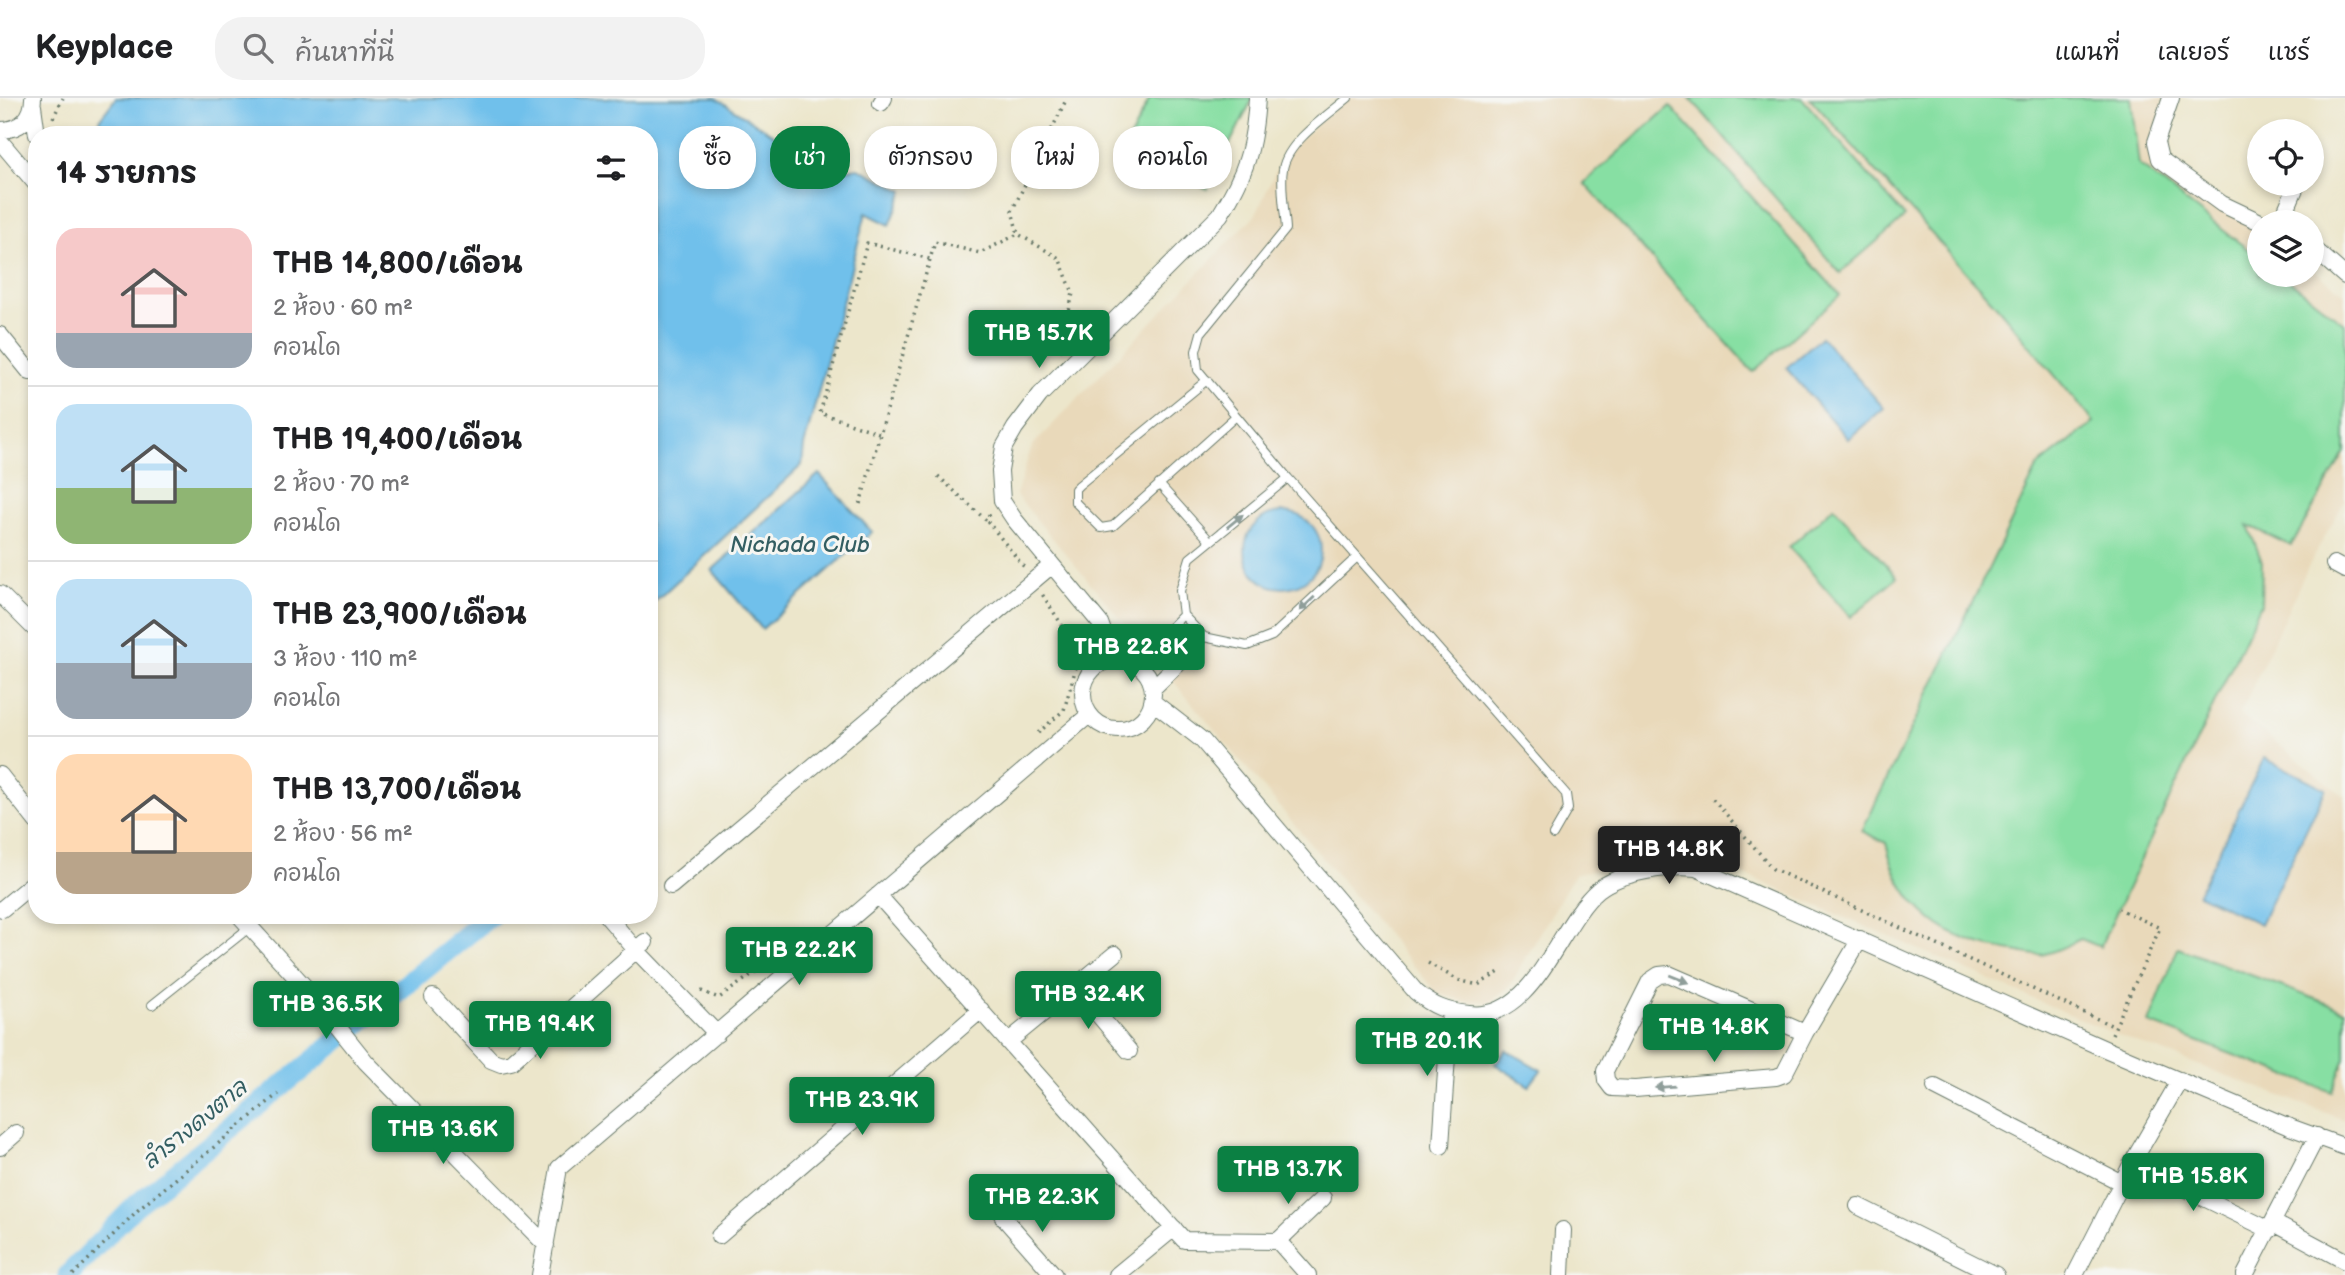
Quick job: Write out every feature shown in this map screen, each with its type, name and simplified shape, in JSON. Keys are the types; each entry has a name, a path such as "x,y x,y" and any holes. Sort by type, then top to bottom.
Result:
{"street":[{"path":"1113,659 1100,623 1002,501 1000,471 1004,447 1040,395 1220,215 1240,184 1255,135 1257,98"},
{"path":"2171,98 2156,142 2160,159 2222,204 2247,216"},
{"path":"35,101 42,126"},
{"path":"0,130 21,125 28,118 35,101"},
{"path":"0,141 28,174"},
{"path":"2324,258 2345,276"},
{"path":"0,335 28,370"},
{"path":"671,886 1052,565"},
{"path":"0,594 28,623"},
{"path":"1131,661 1164,634"},
{"path":"1184,658 1153,695 1143,720 1131,727 1114,730 1101,726 1089,715 1083,702 1082,689 1085,679 1096,665 1113,659 1131,661 1146,673 1153,695 1202,740 1416,992 1430,1004 1450,1012 1475,1015 1498,1009 1519,999 1583,905 1600,888 1622,878 1658,869 1681,866 1696,868 2105,1049 2287,1126 2345,1147"},
{"path":"540,1275 559,1168 1089,715"},
{"path":"0,775 28,811"},
{"path":"2,909 28,887"},
{"path":"878,895 1184,1240 1278,1241 1323,1198"},
{"path":"248,924 314,996 366,1062 546,1245"},
{"path":"616,924 640,946 717,1034"},
{"path":"1805,1033 1669,974 1659,975 1650,981 1605,1071 1606,1080 1612,1088 1635,1089 1776,1077 1784,1074 1860,939"},
{"path":"433,997 491,1060 501,1064 511,1062 640,946"},
{"path":"1009,1041 1115,954"},
{"path":"1075,987 1129,1051"},
{"path":"719,1236 981,1010"},
{"path":"1441,1146 1450,1012"},
{"path":"2075,1275 2132,1163 2180,1080"},
{"path":"1935,1087 2122,1183"},
{"path":"0,1147 16,1133"},
{"path":"2245,1275 2317,1136"},
{"path":"2132,1163 2345,1261"},
{"path":"1858,1206 1996,1275"},
{"path":"1003,1217 1054,1275"},
{"path":"1117,1275 1174,1228"},
{"path":"1561,1275 1563,1230"},
{"path":"1278,1241 1308,1275"}],"lane":[{"path":"1348,98 1300,139 1290,151 1283,169 1286,229 1201,332 1196,351 1198,370 1288,478 1566,794 1568,809 1553,835"},
{"path":"1207,380 1079,485 1075,489 1075,502 1096,524 1107,528 1113,526 1237,416"},
{"path":"1288,478 1190,558 1180,591 1183,615 1204,638 1247,646 1272,636 1357,557"},
{"path":"1159,484 1210,541"},
{"path":"1164,634 1183,615"},
{"path":"1184,658 1204,638"},
{"path":"152,1004 242,924"}],"path":[{"path":"46,126 63,98"},
{"path":"1060,351 1073,293 1059,258 1018,234 1012,211 1068,98"},
{"path":"859,503 934,242 980,253 1018,234"},
{"path":"880,433 820,413 867,243 930,259"},
{"path":"938,476 988,522 1016,555 1080,653 1064,710 1034,737"},
{"path":"988,522 990,510"},
{"path":"1713,799 1773,869 2115,1027"},
{"path":"2105,1049 2160,928 2119,909"},
{"path":"699,990 719,998 775,958"},
{"path":"1428,963 1458,980 1478,985 1501,971"},
{"path":"73,1275 138,1210 278,1094"}],"shaded area":[{"path":"1347,98 2163,98 2167,161 2247,221 2247,287 2324,287 2324,278 2345,294 2345,500 2306,571 2240,714 2345,797 2345,1120 2113,1033 1683,848 1574,875 1509,987 1491,1002 1462,1001 1435,991 1016,495 1032,446 1256,214 1283,155"}],"green space":[{"path":"1150,98 1253,98 1232,140 1232,126 1136,126"},
{"path":"1690,98 1802,98 1905,217 1840,273"},
{"path":"1810,98 2131,98 2139,165 2247,249 2247,287 2297,287 2345,324 2345,452 2291,546 2248,525 2262,562 2261,604 2100,947 2081,939 2040,955 1989,947 1967,940 1930,919 1903,887 1886,843 1862,831 2038,466 2094,422 1999,309"},
{"path":"1670,106 1840,295 1753,372 1584,183"},
{"path":"1834,507 1897,577 1851,617 1789,547"},
{"path":"2178,948 2345,1010 2345,1058 2332,1092 2149,1023"}],"water":[{"path":"116,98 716,98 770,133 770,189 850,189 850,169 858,168 864,171 864,189 904,191 890,225 866,213 804,446 802,465 658,599 658,126 99,126 99,120"},
{"path":"1821,337 1884,408 1848,439 1786,368"},
{"name":"Nichada Club","path":"819,474 872,532 762,629 712,570"},
{"path":"1291,512 1304,518 1315,529 1321,542 1319,565 1304,582 1291,588 1275,588 1262,582 1247,565 1245,542 1251,529 1268,514"},
{"path":"2264,758 2326,789 2260,924 2198,894"},
{"path":"1672,1004 1725,1028 1715,1050 1662,1027"},
{"path":"1506,1050 1541,1070 1529,1086 1495,1064"}],"waterway":[{"name":"ลำรางดงตาล","path":"68,1275 135,1206 480,924"}]}
